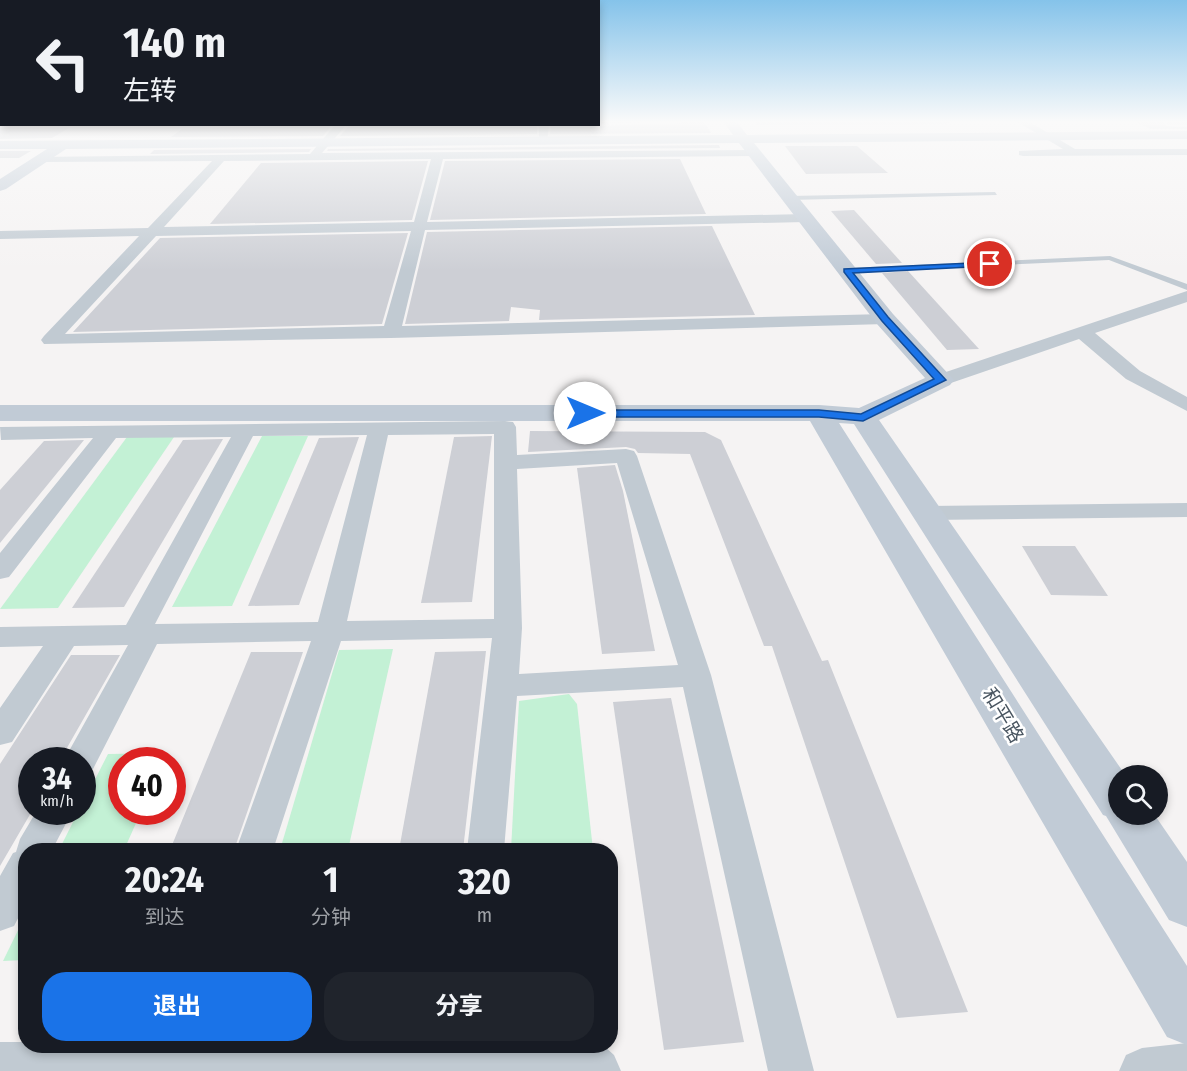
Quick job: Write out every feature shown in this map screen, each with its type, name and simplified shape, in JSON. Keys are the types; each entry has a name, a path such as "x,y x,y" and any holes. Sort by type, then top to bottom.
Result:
{"street":[{"path":"0,186 22,171"},
{"path":"208,171 50,340 885,319"},
{"path":"391,333 434,171"},
{"path":"771,171 885,319 941,380"},
{"path":"0,235 418,226 797,208"},
{"path":"0,413 819,413 863,417 941,380 1187,296"},
{"path":"1081,331 1133,375 1187,405"},
{"name":"和平路","path":"819,413 1187,1017"},
{"path":"863,417 1108,784"},
{"path":"1,433 505,427 508,628 487,843"},
{"path":"257,843 330,630 379,429"},
{"path":"87,747 141,634 246,430"},
{"path":"0,571 110,432"},
{"path":"505,462 626,456 696,675 791,1071"},
{"path":"927,513 1187,510"},
{"path":"0,637 508,628"},
{"path":"0,733 66,635"},
{"path":"503,686 696,675"},
{"path":"37,843 47,825"},
{"path":"1135,825 1187,904"},
{"path":"0,914 18,880"},
{"path":"0,1065 185,1054 324,1053"},
{"path":"484,1053 585,1058 598,1071"},
{"path":"1142,1071 1187,1066"}],"lane":[{"path":"797,208 995,194"},
{"path":"847,270 1110,258 1187,287"}],"green space":[{"path":"262,436 308,436 232,606 172,607"},
{"path":"127,437 174,437 58,608 0,609"},
{"path":"393,649 350,843 282,843 339,650"},
{"path":"569,694 577,704 592,843 511,843 519,701"},
{"path":"108,754 108,825 135,825 127,843 62,843 72,825 96,825 96,778"},
{"path":"18,930 18,960 3,961"}],"building":[{"path":"254,171 425,171 412,220 210,224"},
{"path":"442,171 686,171 706,214 430,220"},
{"path":"804,171 886,171 888,173 806,174"},
{"path":"854,210 902,263 876,264 831,211"},
{"path":"712,226 755,315 539,320 540,310 511,307 509,321 405,324 427,232"},
{"path":"408,233 382,324 73,332 160,238"},
{"path":"908,271 979,349 947,350 882,273"},
{"path":"530,431 705,432 721,440 822,661 828,660 968,1012 897,1018 772,646 764,646 690,454 638,453 635,449 626,447 528,452"},
{"path":"492,436 472,602 421,603 454,437"},
{"path":"359,437 299,605 248,606 319,438"},
{"path":"223,439 124,607 72,608 183,440"},
{"path":"84,440 0,543 0,490 44,441"},
{"path":"615,465 623,491 655,651 602,654 577,468"},
{"path":"1022,546 1075,546 1108,596 1051,595"},
{"path":"486,651 464,843 400,843 435,652"},
{"path":"251,652 303,652 236,843 173,843 180,825 186,825 186,811"},
{"path":"71,655 120,655 67,747 18,747 18,825 24,825 0,866 0,764"},
{"path":"671,698 744,1042 664,1050 613,702"}],"route":[{"path":"585,413 819,413 863,417 941,380 885,319 847,270 990,264"}]}
